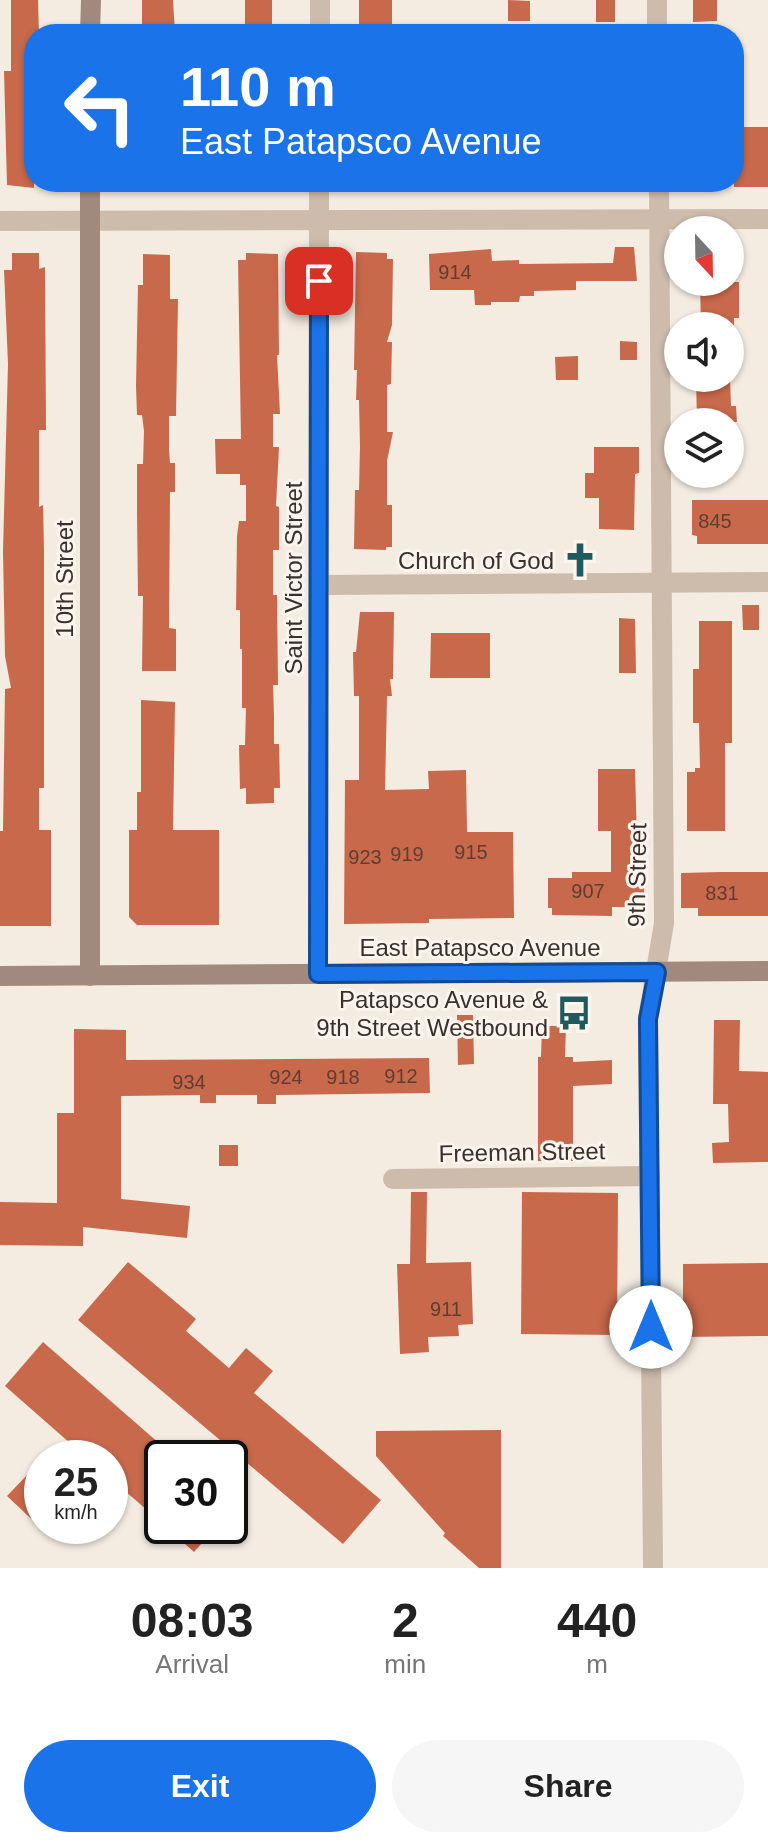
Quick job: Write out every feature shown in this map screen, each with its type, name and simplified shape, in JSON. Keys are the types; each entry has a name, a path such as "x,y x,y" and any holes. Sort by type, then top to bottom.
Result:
{"street":[{"path":"90,24 91,0"},
{"path":"320,0 320,24"},
{"path":"657,0 657,24"},
{"name":"10th Street","path":"90,192 90,976"},
{"name":"Saint Victor Street","path":"318,974 319,192"},
{"name":"9th Street","path":"653,1568 648,1019 664,923 659,192"},
{"path":"0,221 768,219"},
{"path":"319,585 768,582"},
{"name":"East Patapsco Avenue","path":"0,976 768,971"},
{"name":"Freeman Street","path":"393,1179 650,1176"}],"building":[{"path":"11,0 38,0 39,24 24,24 24,187 7,185 4,71 11,71"},
{"path":"142,0 173,0 174,24 142,24"},
{"path":"245,0 272,0 272,24 245,24"},
{"path":"359,0 392,0 392,24 359,24"},
{"path":"508,0 530,1 530,21 508,21"},
{"path":"596,0 615,0 615,22 596,22"},
{"path":"693,0 717,0 717,21 693,22"},
{"path":"744,127 768,127 768,187 744,187"},
{"path":"615,247 634,247 637,281 576,281 576,290 534,291 534,296 520,296 519,302 491,302 491,305 475,305 474,290 430,290 429,254 491,249 492,261 519,260 519,264 613,263"},
{"path":"356,252 387,253 387,259 393,259 392,325 387,342 392,342 391,384 387,385 387,432 393,432 387,461 387,505 392,505 392,547 386,547 386,550 354,549 355,490 359,490 360,446 357,370 354,370"},
{"path":"12,253 39,253 39,269 45,267 46,430 39,430 39,507 43,505 44,551 44,788 39,788 39,830 51,830 51,926 0,926 5,689 11,688 5,656 3,551 8,364 4,270 12,270"},
{"path":"246,253 278,254 280,414 273,414 273,447 279,447 276,506 279,507 279,550 273,550 273,595 277,595 278,685 273,685 274,744 279,744 280,788 274,788 274,803 246,804 246,788 240,789 239,745 245,745 246,708 242,708 240,610 236,610 237,536 239,521 246,521 246,485 240,485 240,474 216,474 215,439 241,439 238,260 246,260"},
{"path":"143,254 170,255 170,299 178,299 176,416 169,416 170,463 175,463 175,492 170,492 169,628 176,629 176,671 142,671 143,596 138,596 137,464 143,464 144,431 142,415 137,415 136,386 138,285 143,285"},
{"path":"700,296 739,296 739,312 701,312"},
{"path":"620,341 637,342 637,360 620,360"},
{"path":"578,356 578,380 556,380 555,357"},
{"path":"696,392 730,392 731,406 736,408 697,408"},
{"path":"594,447 639,447 634,530 599,529 599,498 585,498 585,473 594,473"},
{"path":"692,500 768,500 768,544 697,544 697,536 692,535"},
{"path":"742,605 759,605 759,630 743,630"},
{"path":"360,612 394,612 393,679 390,679 392,696 387,696 385,790 429,789 428,771 466,770 467,832 513,832 514,918 344,924 345,780 359,780 359,696 354,696 353,652 356,652"},
{"path":"619,618 635,619 636,673 619,673"},
{"path":"699,621 732,621 732,743 725,743 725,831 687,831 687,772 700,768 699,723 693,723 693,669 699,669"},
{"path":"431,633 490,633 490,678 430,678"},
{"path":"141,700 175,702 173,830 219,830 219,925 137,925 129,917 129,830 137,830 137,792 141,792"},
{"path":"598,769 635,769 637,841 640,841 640,852 644,852 644,907 612,907 612,916 552,915 552,908 548,908 548,878 572,878 572,872 611,872 611,831 598,831"},
{"path":"768,872 768,916 698,916 698,908 681,908 681,873"},
{"path":"457,1015 473,1015 474,1064 458,1065"},
{"path":"714,1020 740,1020 739,1071 768,1072 768,1162 713,1163 712,1143 729,1142 728,1104 713,1104"},
{"path":"542,1026 566,1026 565,1057 573,1057 573,1062 612,1060 612,1084 573,1086 573,1161 538,1161 538,1057 541,1057"},
{"path":"74,1029 126,1030 126,1060 429,1058 430,1093 276,1095 276,1104 257,1104 257,1095 216,1095 216,1103 200,1103 200,1095 121,1096 121,1199 190,1206 187,1238 83,1227 83,1246 0,1245 0,1202 57,1203 57,1113 74,1113"},
{"path":"219,1145 238,1145 238,1166 219,1166"},
{"path":"411,1192 427,1192 426,1263 471,1262 473,1324 458,1325 459,1336 428,1337 429,1352 400,1354 397,1264 410,1264"},
{"path":"522,1192 618,1193 617,1335 521,1334"},
{"path":"128,1262 196,1319 186,1331 229,1368 246,1348 273,1371 254,1393 381,1500 343,1544 248,1464 248,1440 220,1440 78,1320"},
{"path":"768,1263 768,1336 683,1337 683,1264"},
{"path":"43,1342 155,1440 144,1440 144,1507 128,1494 128,1440 66,1440 5,1386"},
{"path":"501,1430 501,1568 479,1568 443,1536 445,1533 376,1456 376,1431"},
{"path":"24,1478 24,1512 7,1496"},
{"path":"185,1544 201,1544 194,1552"}],"place":[{"name":"Church of God","path":"580,560"},
{"name":"Patapsco Avenue & 9th Street Westbound","path":"574,1013"}],"route":[{"path":"319,281 318,974 657,972 648,1019 651,1327"}]}
